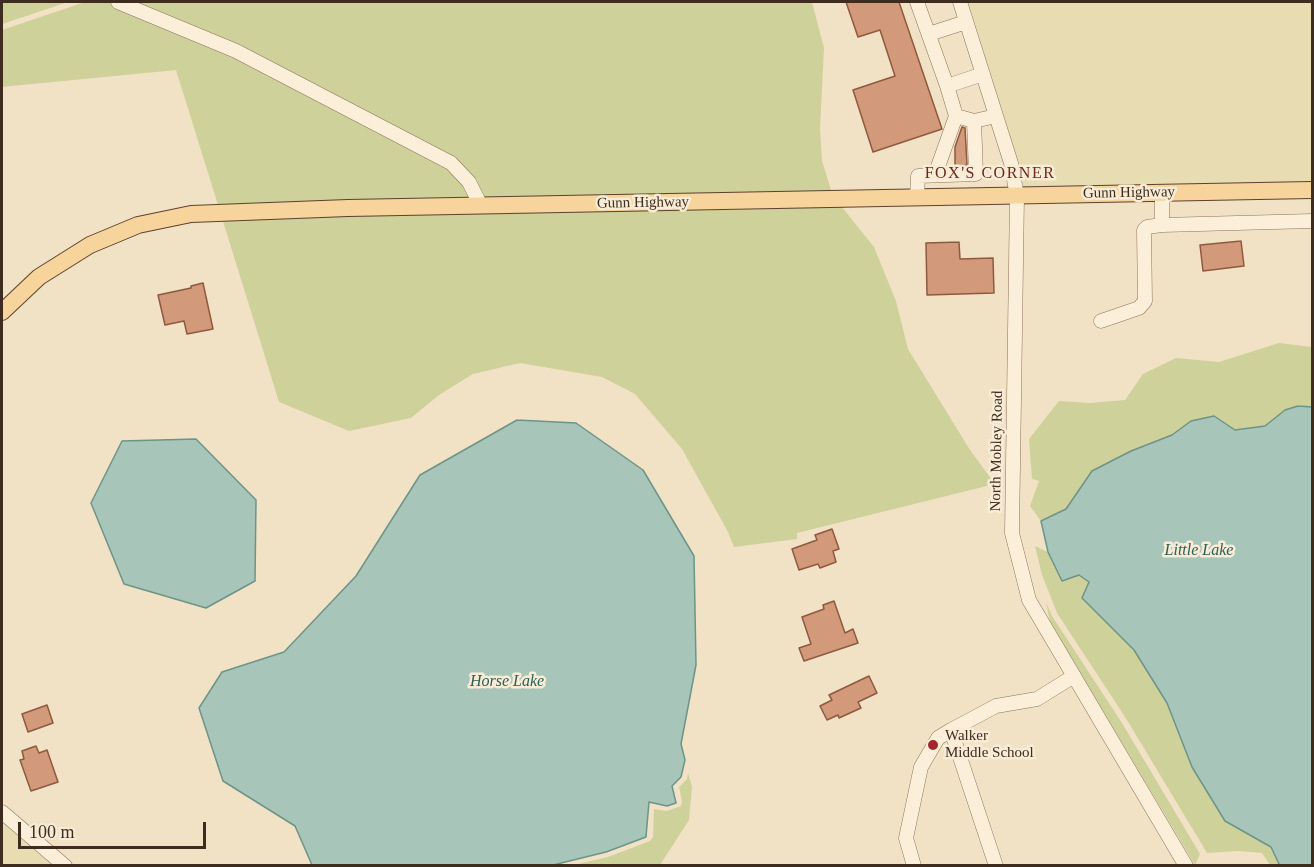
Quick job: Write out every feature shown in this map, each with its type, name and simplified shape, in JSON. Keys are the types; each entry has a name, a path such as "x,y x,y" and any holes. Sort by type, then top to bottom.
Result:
{"main road":[{"name":"Gunn Highway","path":"2,312 39,277 80,251 112,235 166,218 203,212 1312,190"}],"street":[{"path":"118,2 236,51 451,163 469,182 481,206"},
{"path":"918,2 956,116 935,175"},
{"name":"North Mobley Road","path":"960,2 1011,163 1017,196 1012,533 1029,600 1185,866"},
{"path":"929,34 966,22"},
{"path":"947,86 983,74"},
{"path":"956,116 974,121 996,116"},
{"path":"974,121 978,197"},
{"path":"917,198 918,176 976,174"},
{"path":"1162,193 1162,225"},
{"path":"1101,321 1139,308 1145,301 1144,230 1147,227 1312,221"},
{"path":"914,866 906,838 921,767 938,738 996,706 1037,699 1074,676"},
{"path":"951,730 996,866"},
{"path":"2,812 65,866"}],"shaded area":[{"path":"968,2 1312,2 1312,183 1023,189 1019,165"},
{"path":"2,821 54,865 2,865"}],"green space":[{"path":"2,2 68,2 2,24"},
{"path":"85,2 812,2 824,48 820,129 822,161 832,193 218,205 176,70 2,87 2,30"},
{"path":"841,206 874,247 896,301 908,349 970,450 995,484 797,533 797,539 734,547 682,449 635,394 602,377 520,363 473,374 439,395 411,418 349,431 279,402 222,218"},
{"path":"1279,343 1312,347 1312,407 1298,406 1285,410 1265,426 1235,430 1214,416 1191,421 1172,435 1131,451 1092,471 1066,509 1041,521 1030,506 1039,481 1032,479 1029,439 1059,401 1089,403 1125,400 1143,374 1176,358 1219,362"},
{"path":"1035,546 1048,552 1062,581 1079,575 1089,582 1082,598 1134,650 1167,703 1192,767 1225,821 1271,847 1280,865 1270,865 1262,853 1238,851 1207,853 1127,720 1057,613 1042,575"},
{"path":"1046,602 1052,616 1122,723 1200,854 1195,865 1050,622"},
{"path":"688,773 692,787 689,820 660,865 574,865 608,857 650,841 653,837 654,809 667,811 681,806 679,787 687,779"}],"water":[{"name":"Little Lake","path":"1298,406 1312,407 1312,865 1280,866 1271,847 1225,821 1192,767 1167,703 1134,650 1082,598 1089,582 1079,575 1062,581 1048,552 1041,521 1066,509 1092,471 1131,451 1172,435 1191,421 1214,416 1235,430 1265,426 1285,410"},
{"name":"Horse Lake","path":"517,420 576,423 643,470 694,556 696,665 681,744 685,760 681,777 672,786 676,803 667,806 649,802 646,837 606,852 553,865 312,865 295,826 223,781 199,708 222,672 284,652 356,576 420,475"},
{"path":"196,439 256,500 255,581 206,608 124,584 91,503 122,441"}],"building":[{"path":"846,2 899,2 942,129 873,152 853,90 895,76 880,30 858,37"},
{"path":"962,127 965,128 967,165 955,166 955,147"},
{"path":"1241,241 1244,266 1203,271 1200,245"},
{"path":"959,242 960,259 993,258 994,293 927,295 926,243"},
{"path":"203,283 213,329 187,334 184,321 165,325 158,295"},
{"path":"832,529 839,549 833,551 836,562 820,568 818,564 799,570 792,549 817,540 815,535"},
{"path":"834,601 845,633 853,629 858,643 804,661 799,648 811,644 802,617 824,609 823,605"},
{"path":"869,676 877,693 858,702 861,708 839,718 838,715 827,720 820,706 832,700 829,695"},
{"path":"47,705 53,723 28,732 22,714"},
{"path":"36,746 39,753 47,750 58,782 31,791 20,760 24,759 22,751"}],"place":[{"name":"Walker Middle School","path":"933,745"}],"district":[{"name":"FOX'S CORNER","path":"990,174"}]}
